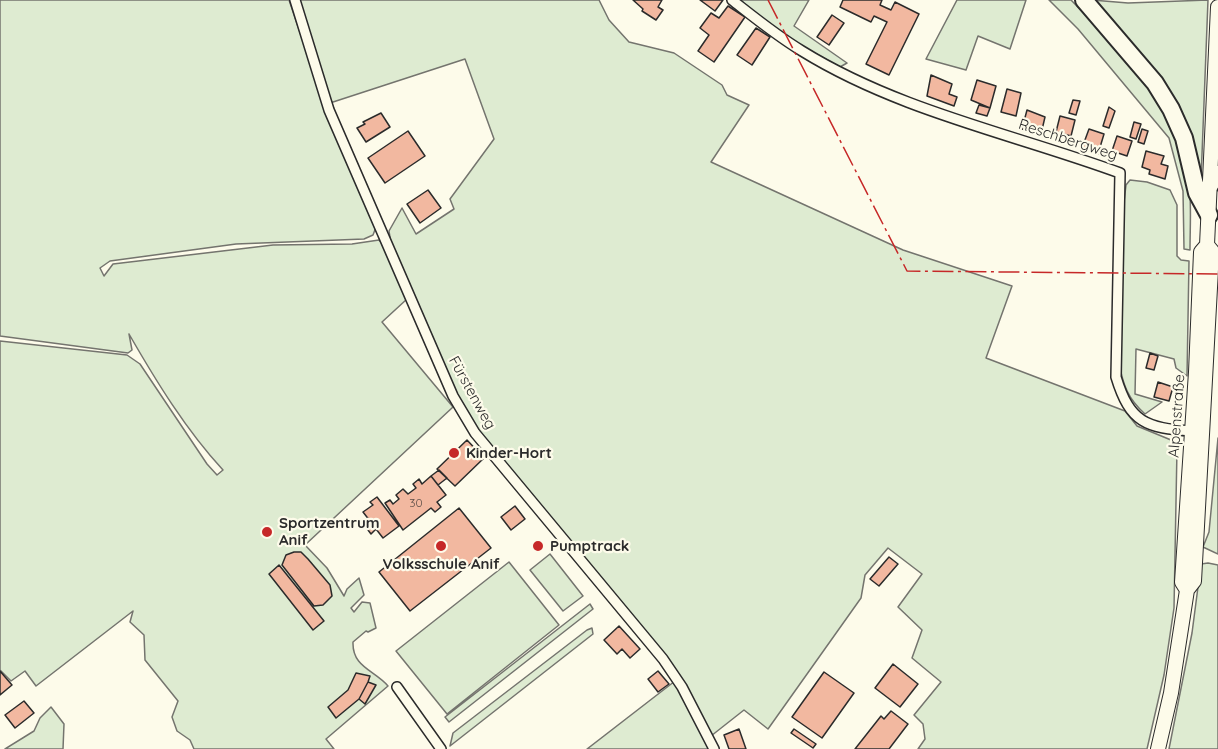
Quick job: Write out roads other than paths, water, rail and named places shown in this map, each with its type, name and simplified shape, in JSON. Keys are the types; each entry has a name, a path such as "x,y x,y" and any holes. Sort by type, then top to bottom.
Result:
{"highway":[{"path":"1084,0 1155,83 1171,109 1184,138 1197,193 1209,215"}],"main road":[{"name":"Alpenstraße","path":"1187,590 1182,582 1201,252 1207,245 1214,179 1218,7"},
{"name":"Alpenstraße","path":"1158,749 1172,693 1187,590 1194,581 1202,474 1212,251 1207,245"}],"street":[{"name":"Fürstenweg","path":"295,0 329,110 453,396 475,433 663,659 682,687 714,749"},
{"name":"Reschbergweg","path":"732,0 804,53 871,87 938,113 1120,173 1116,377 1123,400 1136,415 1153,428 1192,431"},
{"path":"397,687 441,749"}],"place":[{"name":"Kinder-Hort","path":"454,453"},
{"name":"Sportzentrum Anif","path":"267,532"},
{"name":"Volksschule Anif","path":"441,546"},
{"name":"Pumptrack","path":"538,546"}]}
